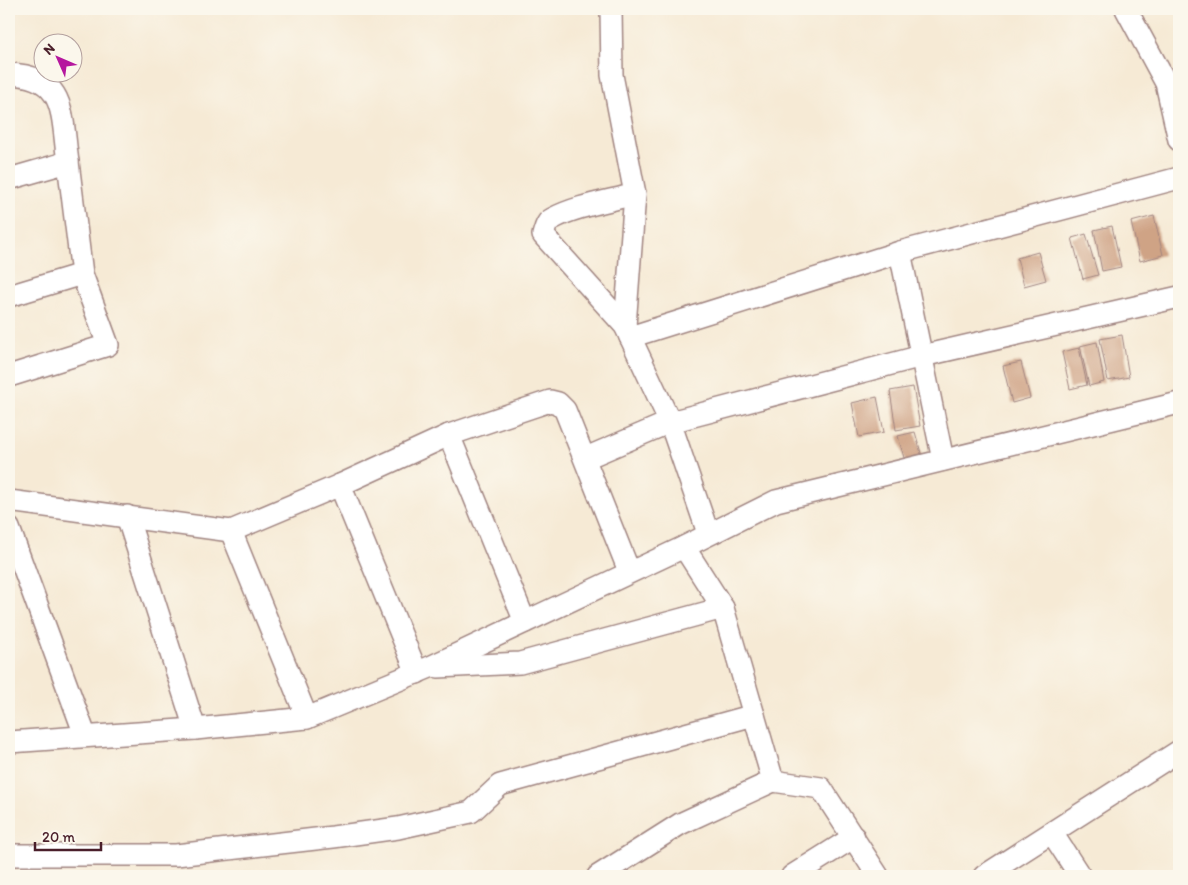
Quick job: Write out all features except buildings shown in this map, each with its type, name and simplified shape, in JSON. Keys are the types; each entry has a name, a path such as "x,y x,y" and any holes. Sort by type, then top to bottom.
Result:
{"street":[{"path":"611,9 612,75 634,194 628,331"},
{"path":"1126,9 1166,83 1174,93 1179,140"},
{"path":"9,74 26,75 45,83 59,97 82,274 108,345 9,376"},
{"path":"9,179 68,162"},
{"path":"628,331 900,252 1179,178"},
{"path":"634,194 552,219 546,226 543,235 628,331 670,422 708,533"},
{"path":"900,252 943,460"},
{"path":"9,296 82,274"},
{"path":"586,458 670,422 922,356 1179,297"},
{"path":"9,501 232,531 340,485 449,435 550,401 558,403 565,410 586,458 629,571"},
{"path":"9,742 85,735 195,729 307,718 424,670 629,571 684,547 708,533 776,501 1179,403"},
{"path":"449,435 525,622"},
{"path":"340,485 424,670"},
{"path":"127,516 195,729"},
{"path":"9,528 85,735"},
{"path":"232,531 307,718"},
{"path":"684,547 723,608 773,781"},
{"path":"424,670 520,663 723,608"},
{"path":"9,855 176,855 254,848 398,828 471,812 500,785 754,715"},
{"path":"984,876 1179,751"},
{"path":"598,876 680,824 773,781 820,788 854,836 878,876"},
{"path":"1052,833 1080,876"},
{"path":"792,876 854,836"}]}
